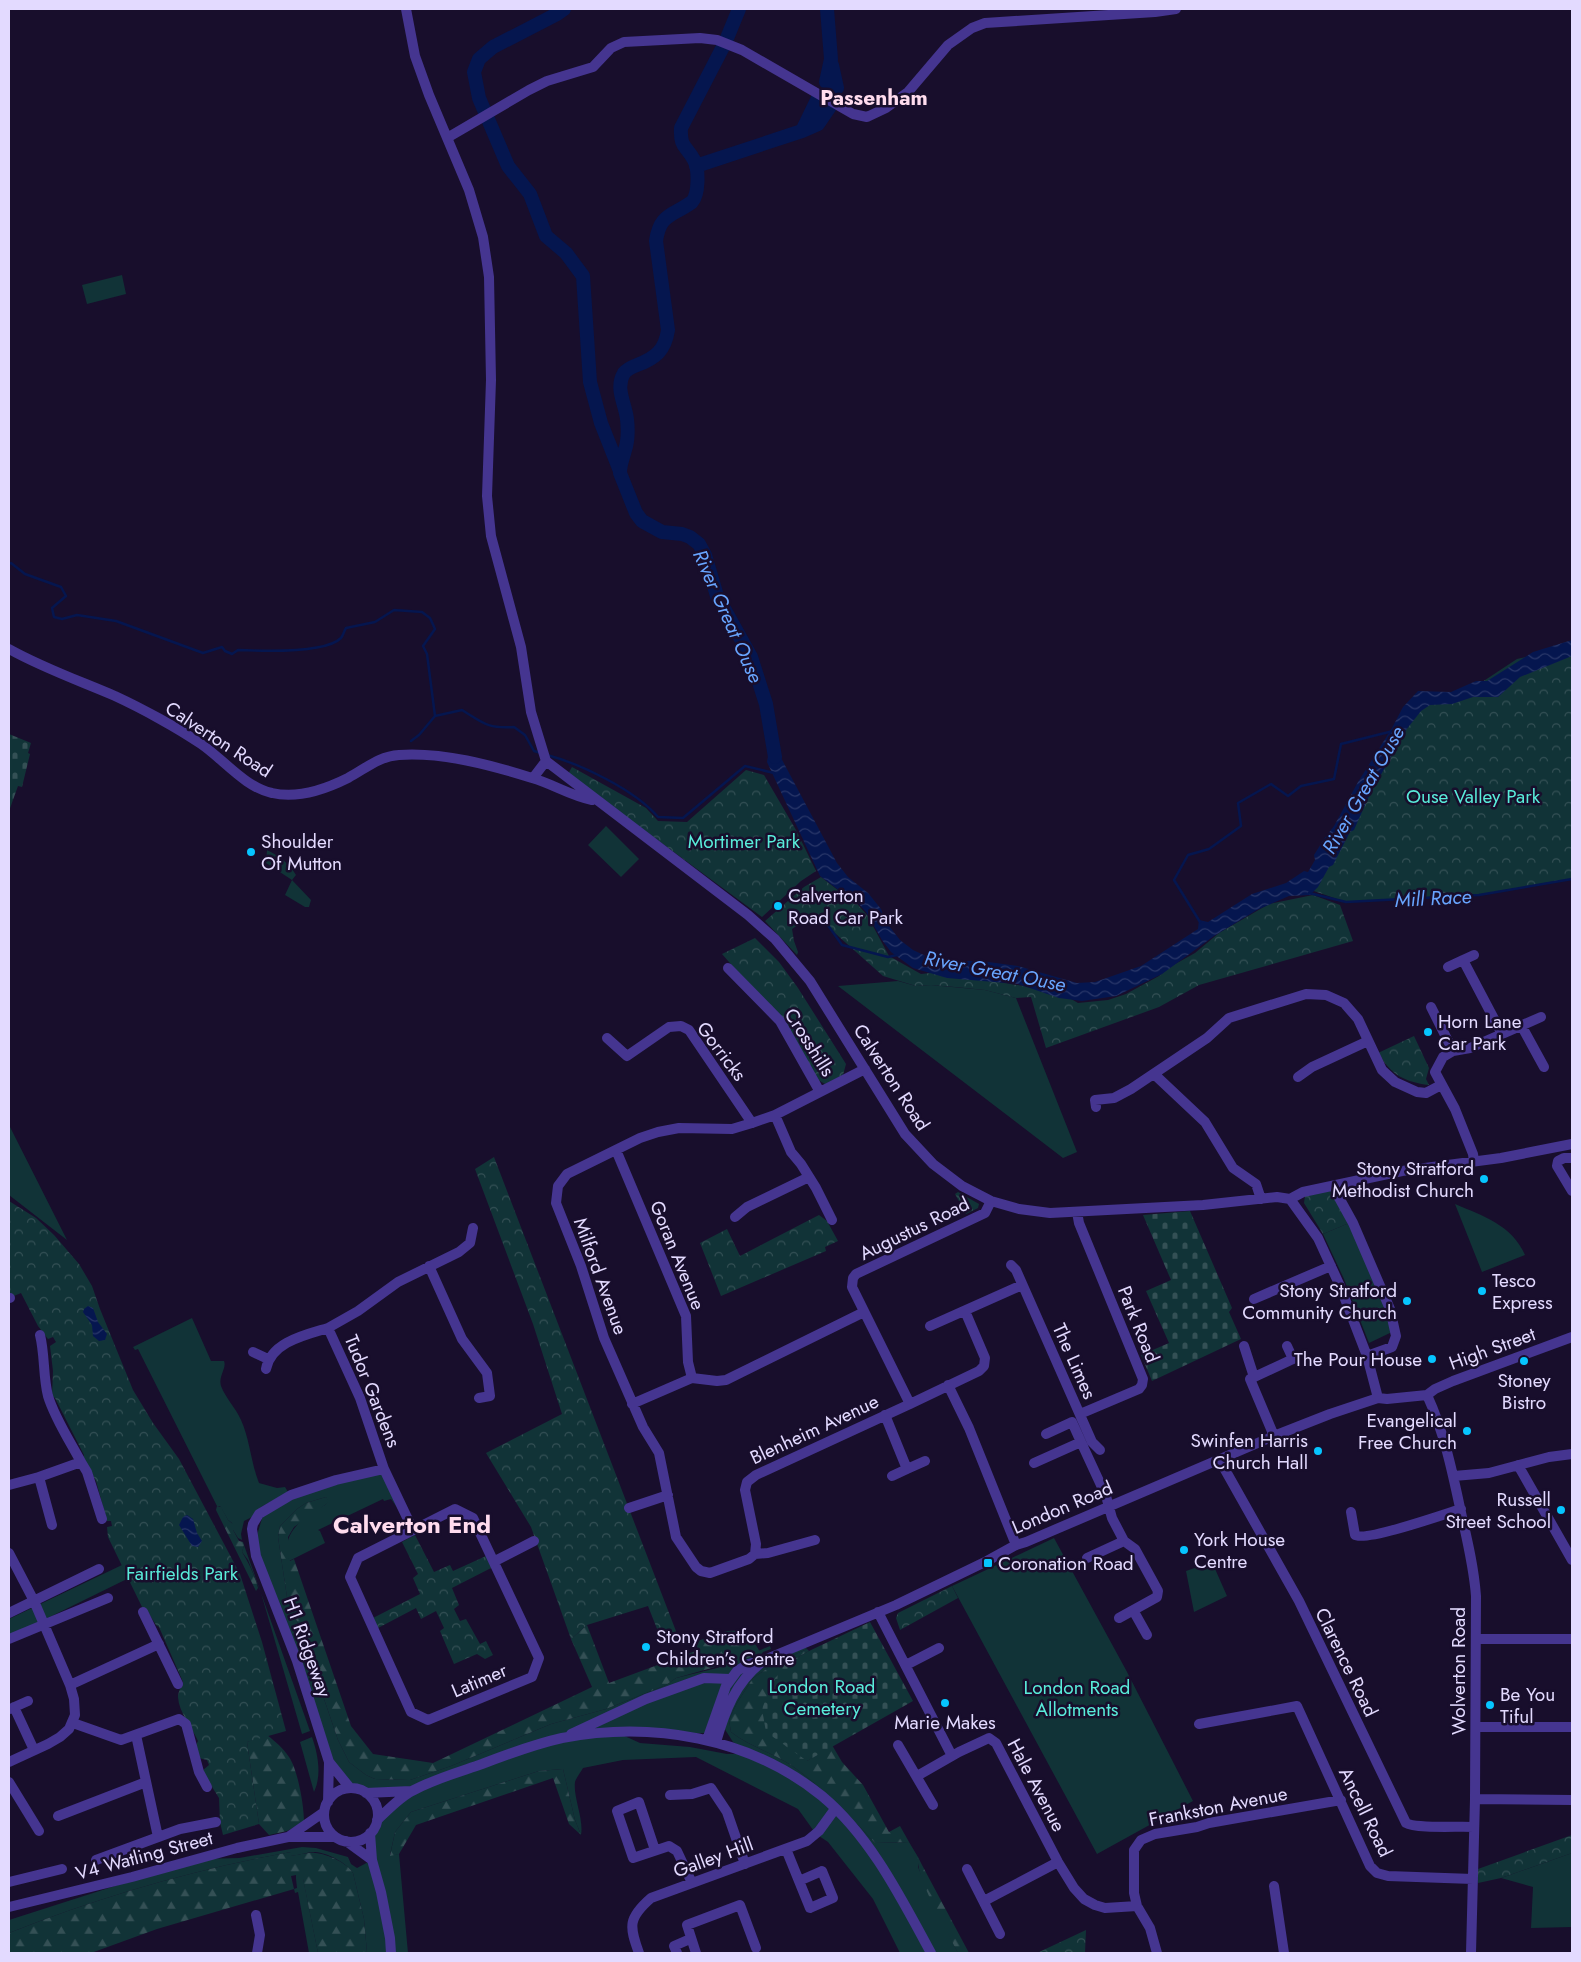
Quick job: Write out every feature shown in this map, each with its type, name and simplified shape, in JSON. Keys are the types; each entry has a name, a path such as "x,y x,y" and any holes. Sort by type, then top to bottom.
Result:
{"street":[{"path":"406,9 415,56 472,198 483,237 489,277 491,380 488,496 491,536 521,646 531,712 543,755 533,778"},
{"path":"447,138 547,81 593,66 611,48 624,42 700,38 717,40 731,45 853,114 867,117 874,115 908,92 948,45 972,28 985,23 1176,9"},
{"name":"Calverton Road","path":"9,649 154,716 201,743 253,784 270,793 281,795 316,791 348,778 376,761 396,755 415,754 474,762 533,778 582,798 596,800"},
{"name":"Calverton Road","path":"543,755 596,800 748,916 775,940 810,981 905,1134 933,1164 962,1186 991,1201 1019,1209 1077,1212 1203,1205 1281,1197 1290,1198 1303,1192 1402,1171 1501,1158 1572,1144"},
{"path":"1448,967 1474,954"},
{"path":"1463,960 1502,1034"},
{"name":"Crosshills","path":"728,968 780,1021 820,1092"},
{"path":"1094,1101 1114,1098 1131,1089 1207,1038 1229,1018 1306,994 1326,995 1344,1003 1358,1019 1382,1070 1395,1082 1417,1092 1426,1093 1441,1086"},
{"path":"1431,1007 1453,1051"},
{"path":"1474,1161 1455,1109 1441,1086 1436,1072 1443,1058 1453,1051 1470,1048 1541,1017"},
{"path":"1521,1025 1544,1067"},
{"name":"Gorricks","path":"607,1038 627,1056 669,1027 681,1026 689,1030 752,1123"},
{"path":"1298,1077 1312,1067 1368,1041"},
{"name":"Milford Avenue","path":"815,1540 768,1553 754,1554 749,1559 710,1573 701,1571 696,1567 676,1536 659,1453 632,1404 604,1338 581,1266 556,1203 558,1186 567,1174 640,1138 679,1128 732,1129 752,1123 774,1115 864,1069"},
{"path":"1154,1074 1205,1122 1233,1168 1256,1184 1261,1199"},
{"path":"774,1115 792,1152 810,1177 826,1215"},
{"name":"Goran Avenue","path":"616,1150 686,1316 688,1362 692,1378"},
{"path":"1572,1158 1564,1158 1558,1161 1558,1166 1572,1192"},
{"path":"735,1217 747,1207 810,1177"},
{"path":"1336,1186 1337,1194 1353,1223 1390,1309 1396,1336 1392,1346 1367,1356"},
{"path":"1290,1198 1318,1238 1331,1266 1367,1356 1378,1398"},
{"name":"Augustus Road","path":"910,1404 852,1287 853,1278 856,1274 984,1213 991,1201"},
{"name":"Park Road","path":"1077,1212 1079,1223 1143,1379 1139,1389 1080,1414"},
{"name":"Tudor Gardens","path":"253,1352 267,1364 277,1348 306,1334 328,1328 358,1311 398,1282 459,1252 470,1243 474,1228"},
{"name":"The Limes","path":"1010,1265 1016,1270 1092,1442 1100,1450"},
{"path":"428,1266 462,1339 487,1373 490,1396 479,1398"},
{"path":"1254,1299 1331,1266"},
{"path":"930,1326 1022,1285"},
{"name":"Blenheim Avenue","path":"754,1554 756,1544 745,1490 747,1482 756,1475 979,1371 984,1366 985,1358 965,1311"},
{"path":"632,1404 692,1378 717,1381 726,1380 864,1312"},
{"name":"Tudor Gardens","path":"328,1328 360,1398 384,1468 413,1530"},
{"path":"40,1335 44,1352 48,1394 52,1406 87,1472 102,1519"},
{"name":"High Street","path":"1426,1396 1453,1380 1572,1337"},
{"path":"1244,1346 1254,1377"},
{"path":"1274,1436 1250,1379 1293,1359 1287,1346"},
{"path":"948,1385 1016,1544"},
{"name":"London Road","path":"712,1741 718,1706 730,1679 748,1664 764,1660 878,1612 950,1579 1016,1544 1026,1542 1274,1436 1378,1398 1426,1396"},
{"name":"Wolverton Road","path":"1426,1396 1439,1426 1454,1476 1474,1573 1476,1727 1471,1953"},
{"path":"885,1415 907,1469"},
{"path":"1046,1434 1072,1422 1106,1496 1112,1518 1124,1541 1135,1549 1158,1591 1157,1598 1119,1618"},
{"path":"1034,1463 1081,1442"},
{"path":"1454,1476 1489,1473 1572,1454"},
{"name":"Clarence Road","path":"1219,1459 1298,1601 1406,1823 1421,1826 1474,1827"},
{"path":"892,1476 925,1461"},
{"path":"9,1485 39,1478 81,1462"},
{"path":"1518,1465 1572,1560"},
{"name":"Tudor Gardens","path":"264,1512 291,1495 336,1480 384,1468"},
{"path":"39,1478 52,1526"},
{"path":"630,1508 668,1495"},
{"name":"Latimer","path":"455,1509 473,1518 495,1561 539,1658 532,1677 428,1720 411,1712 350,1577 358,1558 455,1509"},
{"path":"1351,1512 1355,1535 1363,1538 1403,1528 1461,1509"},
{"name":"H1 Ridgeway","path":"264,1512 259,1514 253,1524 252,1532 256,1556 297,1661 328,1762 326,1807"},
{"path":"495,1561 534,1541"},
{"path":"1087,1558 1124,1541"},
{"path":"9,1554 34,1601 70,1685 74,1699 73,1723 69,1729 60,1737 9,1762"},
{"path":"9,1613 99,1569"},
{"path":"9,1639 108,1598"},
{"path":"1134,1610 1147,1635"},
{"path":"144,1612 178,1684"},
{"path":"878,1612 952,1756"},
{"path":"1476,1639 1572,1639"},
{"path":"70,1685 159,1644"},
{"path":"906,1665 940,1648"},
{"name":"London Road","path":"712,1741 730,1700 749,1673 764,1660"},
{"path":"372,1860 346,1841 335,1836 326,1826 326,1807 335,1793 350,1788 366,1793 411,1791 508,1754 561,1738 630,1706 704,1678 730,1679"},
{"path":"28,1701 12,1708 34,1750"},
{"name":"Ancell Road","path":"1199,1724 1297,1706 1370,1866 1377,1873 1388,1876 1473,1879"},
{"path":"73,1723 121,1740 179,1719 186,1724 199,1772 207,1786"},
{"path":"1476,1727 1572,1728"},
{"path":"561,1738 636,1731 679,1734 712,1741 752,1754 779,1767 816,1792 835,1809 874,1854 931,1953"},
{"path":"136,1735 158,1837"},
{"name":"Hale Avenue","path":"917,1776 989,1738 996,1743 1058,1862 1074,1888 1084,1899 1105,1908 1137,1906"},
{"path":"898,1745 933,1805"},
{"name":"H1 Ridgeway","path":"328,1762 350,1788"},
{"path":"9,1782 39,1831"},
{"path":"58,1816 146,1782"},
{"path":"670,1795 692,1794 711,1788 726,1812 745,1864"},
{"path":"346,1841 362,1840 370,1833 377,1820 411,1791"},
{"path":"366,1793 376,1805 377,1820"},
{"path":"1475,1799 1572,1800"},
{"name":"Frankston Avenue","path":"1137,1906 1134,1893 1134,1850 1141,1840 1155,1834 1197,1827 1209,1823 1341,1800"},
{"path":"655,1850 639,1802 617,1811 633,1858 669,1846 677,1851 692,1883"},
{"name":"V4 Watling Street","path":"288,1837 326,1807"},
{"name":"Galley Hill","path":"639,1953 631,1925 633,1917 639,1908 651,1898 807,1841 819,1831 835,1809"},
{"path":"96,1860 180,1829 216,1822"},
{"path":"370,1833 372,1860 381,1892 391,1953"},
{"name":"V4 Watling Street","path":"9,1907 132,1878 237,1848 288,1837 335,1836"},
{"path":"786,1849 799,1881"},
{"path":"984,1901 1058,1862"},
{"path":"9,1882 62,1869"},
{"path":"967,1869 1000,1934"},
{"path":"1274,1886 1284,1953"},
{"path":"696,1953 687,1925 740,1904 756,1948"},
{"path":"1137,1906 1150,1928 1156,1953"},
{"path":"256,1915 260,1935 257,1953"},
{"path":"677,1953 674,1946 690,1939"}],"green space":[{"path":"122,275 126,294 87,304 82,285"},
{"name":"Ouse Valley Park","path":"1572,647 1572,879 1479,895 1346,902 1308,889 1415,697 1470,690 1517,659"},
{"path":"9,734 31,743 22,787 18,786 9,811"},
{"name":"Mortimer Park","path":"572,767 646,808 658,821 687,822 746,770 764,775 796,830 816,871 801,881 762,917 568,774"},
{"path":"606,826 639,859 621,877 588,845"},
{"path":"267,850 287,863 296,875 292,880 266,863"},
{"path":"821,877 839,891 849,895 867,915 889,956 921,974 939,972 1041,989 1061,993 1078,1003 1108,1000 1126,994 1159,976 1170,967 1195,953 1219,933 1269,904 1313,895 1340,905 1353,941 1199,985 1159,1007 1046,1048 1031,997 1016,998 985,990 955,987 916,986 883,976 818,918 810,917 792,929 798,952 797,955 765,921 804,887"},
{"path":"292,880 311,900 309,907 305,907 285,895"},
{"path":"755,938 779,962 798,988 846,1064 843,1075 825,1084 815,1078 780,1020 722,954"},
{"path":"898,981 916,986 931,985 985,990 1016,998 1077,1152 1063,1158 838,986"},
{"path":"1414,1036 1429,1068 1426,1079 1429,1085 1413,1082 1399,1076 1388,1067 1378,1053"},
{"path":"9,1125 67,1240 9,1195"},
{"path":"494,1157 679,1639 663,1644 648,1606 587,1625 571,1639 531,1527 486,1453 562,1414 533,1324 475,1169"},
{"path":"1332,1190 1349,1223 1323,1234 1304,1203 1305,1196"},
{"path":"958,1192 979,1204 978,1208 966,1214 955,1194"},
{"name":"Fairfields Park","path":"9,1201 36,1218 54,1235 79,1264 92,1286 133,1390 153,1423 179,1459 240,1574 262,1642 286,1731 247,1742 259,1824 223,1835 220,1822 219,1798 202,1771 209,1765 207,1760 199,1758 196,1745 198,1741 179,1703 178,1695 183,1682 159,1627 146,1609 143,1609 108,1537 107,1527 112,1526 111,1521 107,1521 96,1481 55,1398 52,1396 53,1371 50,1346 56,1342 53,1337 48,1339 38,1326 21,1293 9,1298"},
{"path":"1455,1204 1505,1229 1513,1236 1525,1255 1482,1272"},
{"path":"1190,1211 1232,1308 1229,1312 1241,1339 1152,1381 1141,1355 1169,1343 1146,1291 1171,1280 1143,1215"},
{"path":"819,1215 827,1221 838,1241 825,1247 826,1251 721,1296 700,1243 727,1229 740,1256"},
{"path":"1349,1223 1387,1310 1392,1332 1369,1343 1344,1279 1323,1234"},
{"path":"192,1318 211,1361 224,1361 221,1386 244,1428 259,1483 277,1488 285,1487 288,1492 261,1507 252,1517 244,1521 241,1534 242,1540 238,1538 233,1530 232,1523 228,1520 220,1506 217,1506 138,1349 135,1350 133,1347"},
{"path":"384,1469 413,1530 391,1499 384,1501 383,1499 318,1530 325,1543 289,1561 287,1542 290,1534 302,1520 325,1505 328,1501 326,1497 306,1503 297,1509 280,1526 278,1537 287,1597 319,1675 320,1687 338,1740 349,1762 366,1775 375,1779 410,1780 451,1766 551,1724 606,1709 666,1685 676,1678 717,1668 770,1646 771,1649 763,1652 724,1701 733,1679 721,1675 705,1676 647,1695 596,1719 566,1736 592,1727 645,1703 697,1685 708,1682 723,1683 706,1733 679,1734 635,1731 618,1733 640,1743 690,1747 727,1754 751,1754 733,1742 724,1728 729,1710 736,1696 753,1675 805,1647 807,1649 774,1664 753,1678 729,1720 731,1732 791,1765 835,1802 875,1843 909,1842 918,1857 918,1867 929,1894 958,1953 900,1953 873,1899 828,1842 816,1834 798,1809 696,1757 623,1760 583,1768 575,1782 582,1829 581,1835 575,1820 563,1769 539,1771 411,1812 395,1832 390,1855 399,1854 408,1953 367,1953 364,1919 353,1873 337,1859 315,1852 291,1856 291,1852 255,1859 148,1885 9,1933 9,1920 199,1859 239,1858 302,1847 316,1848 348,1857 351,1864 357,1868 372,1860 370,1833 377,1820 410,1791 366,1793 350,1788 329,1762 297,1661 256,1556 254,1545 264,1512 292,1500 291,1495"},
{"path":"326,1497 329,1501 325,1505 294,1527 288,1537 288,1558 290,1561 294,1559 351,1726 373,1754 433,1763 592,1687 571,1639 587,1625 609,1683 698,1650 695,1642 725,1632 741,1632 748,1636 755,1643 761,1654 676,1678 666,1685 606,1709 551,1724 451,1766 410,1780 375,1779 366,1775 349,1762 338,1740 320,1687 319,1675 287,1597 278,1537 280,1526 306,1503"},
{"path":"217,1506 221,1507 228,1520 234,1525 233,1530 239,1541 243,1542 242,1552 255,1579 258,1588 256,1591 216,1510"},
{"path":"415,1535 434,1572 450,1565 453,1571 486,1556 493,1567 452,1588 459,1605 454,1609 460,1621 466,1619 480,1644 486,1641 493,1655 485,1659 477,1654 454,1664 440,1631 444,1628 436,1611 421,1619 416,1608 378,1628 373,1618 420,1594 413,1578 418,1574 402,1542"},
{"name":"London Road Allotments","path":"1054,1538 1126,1670 1193,1801 1097,1854 952,1586"},
{"path":"244,1545 310,1731 302,1734 261,1593 248,1560 242,1552"},
{"path":"1212,1562 1227,1596 1194,1612 1186,1571"},
{"path":"122,1565 129,1578 9,1637 9,1619"},
{"path":"952,1586 958,1598 900,1630 896,1618 898,1613"},
{"name":"London Road Cemetery","path":"870,1622 913,1701 807,1761 766,1732 762,1709 771,1686 784,1665"},
{"path":"807,1649 809,1651 784,1665 807,1761 832,1745 842,1762 863,1785 889,1832 900,1826 909,1842 875,1843 835,1802 791,1765 731,1732 729,1720 753,1678 774,1664"},
{"path":"267,1735 282,1748 295,1770 300,1788 304,1822 287,1831 269,1835 259,1824 247,1742"},
{"path":"312,1737 318,1765 318,1779 314,1792 300,1742"},
{"path":"563,1769 575,1820 581,1835 569,1824 553,1778 416,1825 399,1854 390,1856 395,1832 411,1812 539,1771"},
{"path":"1572,1835 1572,1853 1501,1878 1478,1883 1478,1869"},
{"path":"291,1852 291,1856 306,1853 326,1855 350,1869 353,1873 364,1919 367,1953 318,1953 303,1879 296,1879 296,1875 291,1876 294,1889 157,1929 91,1953 9,1953 9,1933 43,1920 148,1885 219,1867"},
{"path":"1572,1853 1572,1927 1531,1928 1533,1887 1501,1878"},
{"path":"918,1857 969,1953 958,1953 927,1891 918,1866"},
{"path":"303,1878 318,1953 309,1953 298,1892 295,1893 294,1889 297,1888 296,1879"},
{"path":"1086,1930 1085,1953 1037,1953"}],"water":[{"path":"1572,640 1572,656 1520,677 1498,697 1473,697 1452,704 1430,705 1421,711 1406,730 1369,796 1354,830 1350,832 1333,865 1329,867 1318,887 1310,895 1289,896 1257,910 1214,936 1162,974 1116,996 1082,1001 1059,998 1018,984 947,978 913,968 891,952 866,912 851,895 840,891 820,876 767,762 771,739 837,863 848,877 868,893 881,909 886,922 900,940 913,950 926,956 949,961 981,961 1018,966 1077,983 1095,982 1141,966 1198,929 1199,920 1208,922 1252,894 1286,883 1304,871 1308,872 1315,860 1314,855 1334,826 1403,707 1418,691 1451,692 1476,681 1487,681 1533,652"},
{"path":"88,1306 93,1308 98,1322 107,1334 105,1340 99,1341 93,1336 92,1325 83,1312"},
{"path":"187,1515 193,1519 197,1533 202,1541 198,1547 192,1546 179,1525 183,1517"}],"waterway":[{"path":"564,9 493,47 479,59 474,72 479,98 508,166 530,194 546,236 566,253 583,276 590,382 601,423 620,471"},
{"name":"River Great Ouse","path":"739,9 725,43 681,128 681,139 696,164 697,188 692,202 668,216 658,232 656,241 668,330 667,337 659,352 628,369 621,379 620,390 628,430 620,473 636,513 642,521 662,532 682,534 690,537 699,544 705,555 717,596 751,657 766,704 775,757"},
{"path":"826,82 831,59 827,9"},
{"path":"832,65 837,88"},
{"path":"696,166 802,131 818,98"},
{"path":"802,131 818,124 831,105"},
{"path":"9,564 11,563 25,574 61,587 66,596 52,608 54,617 62,619 77,615 116,621 203,653 222,647 225,651 232,654 238,650 292,650 321,647 341,638 346,628 375,622 394,610 422,612 430,618 435,629 423,646 427,654 435,716"},
{"path":"411,741 419,735 435,716 462,710 492,726 514,727 525,735 534,751 541,753"},
{"path":"1200,922 1174,880 1188,855 1209,849 1241,826 1238,803 1271,784 1288,796 1301,786 1334,779 1341,744 1393,731"},
{"path":"547,755 607,779 636,797 658,817 683,818 745,766 774,773"},
{"name":"Mill Race","path":"1309,893 1346,902 1479,895 1572,879"},
{"path":"815,915 825,921 842,945 888,957 897,955"}],"place":[{"name":"Shoulder Of Mutton","path":"251,852"},
{"name":"Calverton Road Car Park","path":"778,906"},
{"name":"Horn Lane Car Park","path":"1428,1032"},
{"name":"Stony Stratford Methodist Church","path":"1484,1179"},
{"name":"Tesco Express","path":"1482,1291"},
{"name":"Stony Stratford Community Church","path":"1407,1301"},
{"name":"The Pour House","path":"1432,1359"},
{"name":"Stoney Bistro","path":"1524,1361"},
{"name":"Evangelical Free Church","path":"1467,1431"},
{"name":"Swinfen Harris Church Hall","path":"1318,1451"},
{"name":"Russell Street School","path":"1561,1510"},
{"name":"York House Centre","path":"1184,1550"},
{"name":"Coronation Road","path":"988,1563"},
{"name":"Stony Stratford Children’s Centre","path":"646,1647"},
{"name":"Marie Makes","path":"945,1703"},
{"name":"Be You Tiful","path":"1490,1705"}],"district":[{"name":"Passenham","path":"874,98"},
{"name":"Calverton End","path":"412,1525"}]}
